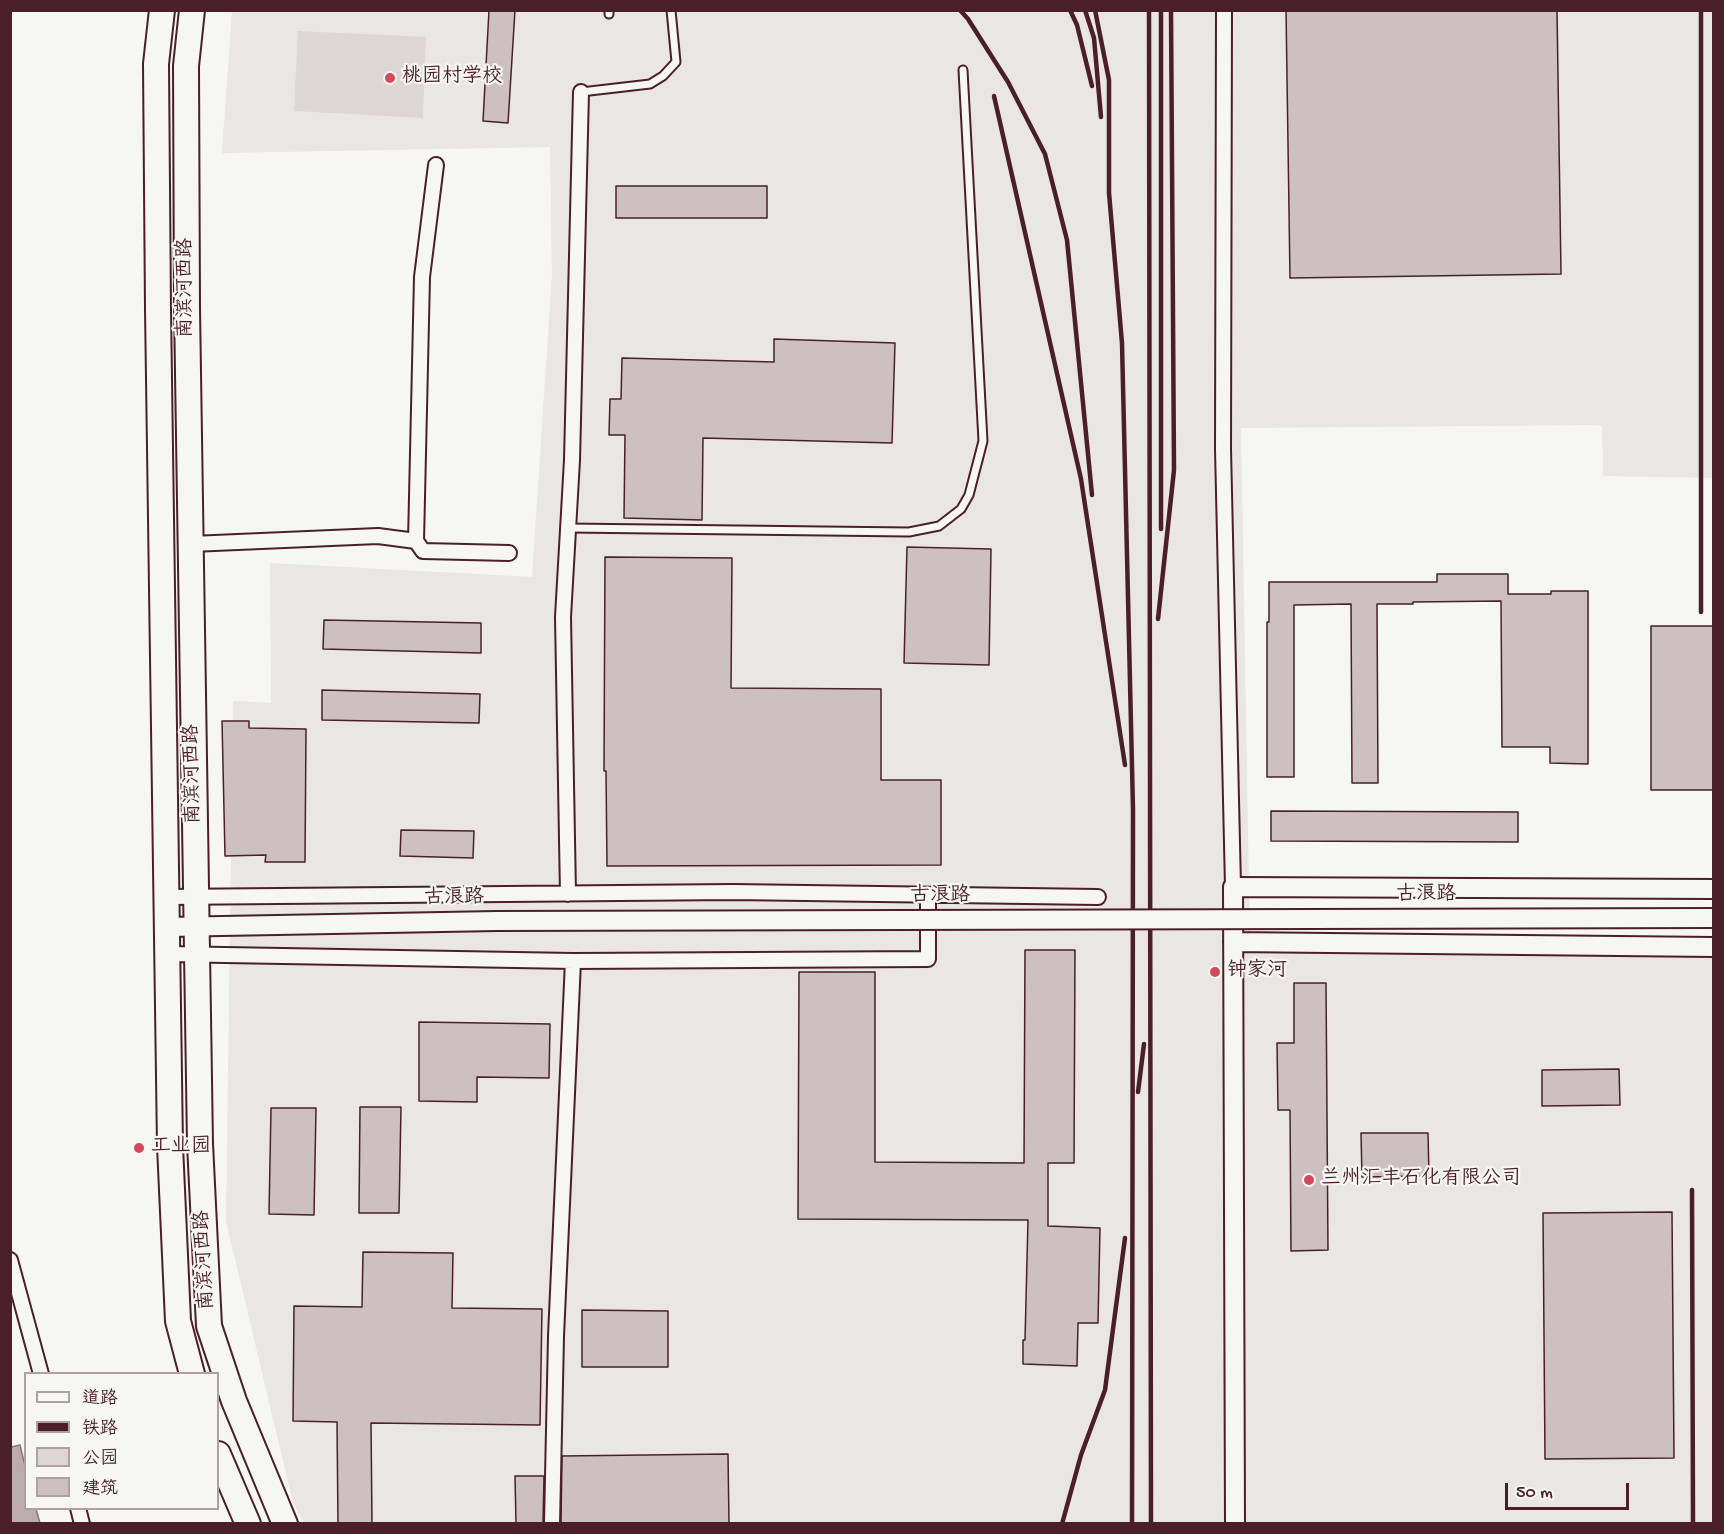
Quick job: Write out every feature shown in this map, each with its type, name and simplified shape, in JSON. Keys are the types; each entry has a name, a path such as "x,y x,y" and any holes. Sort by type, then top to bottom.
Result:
{"highway":[{"name":"南滨河西路","path":"162,10 156,64 170,1146 178,1321 191,1372"},
{"name":"南滨河西路","path":"192,10 186,66 191,544 200,1144 209,1326 234,1401 285,1524"},
{"path":"219,1456 248,1524"}],"street":[{"path":"1224,10 1223,449 1233,887 1235,1524"},
{"path":"568,894 563,617 572,460 580,92"},
{"path":"436,165 422,277 416,541 423,551 509,553"},
{"path":"191,544 378,536 416,541"},
{"name":"古浪路","path":"1233,887 1713,889"},
{"path":"166,897 733,892 1098,897"},
{"path":"167,954 573,961 928,959 928,895"},
{"name":"古浪路","path":"167,927 497,921 1713,918"},
{"path":"1233,942 1713,947"},
{"path":"552,1524 556,1336 573,961"},
{"path":"10,1260 40,1372"}],"lane":[{"path":"580,92 650,84 663,76 676,62 671,10"},
{"path":"568,528 909,532 939,526 962,509 969,495 983,441 963,70"}],"shaded area":[{"path":"232,11 1713,11 1713,478 1603,476 1602,425 1241,428 1250,951 1713,951 1713,1523 304,1523 293,1503 226,1221 233,701 271,703 270,563 532,577 552,275 550,147 222,153"},
{"path":"20,1445 24,1462 24,1510 36,1510 40,1523 11,1523 11,1447"}],"green space":[{"path":"298,31 426,37 423,118 294,111"}],"building":[{"path":"489,10 515,10 508,123 483,121"},
{"path":"1286,10 1557,10 1561,274 1290,278"},
{"path":"616,186 767,186 767,218 616,218"},
{"path":"774,339 895,343 892,443 703,438 702,520 624,518 625,435 609,435 610,399 621,399 622,358 774,362"},
{"path":"907,547 991,549 989,665 904,663"},
{"path":"605,557 732,558 731,688 881,689 881,780 941,780 941,865 607,866 606,771 604,771"},
{"path":"1437,574 1508,574 1508,594 1588,591 1588,764 1550,763 1550,747 1502,747 1501,601 1377,604 1378,783 1352,783 1351,604 1294,605 1294,777 1267,777 1269,582 1437,582"},
{"path":"324,620 481,623 481,653 323,649"},
{"path":"1651,626 1713,626 1713,790 1651,790"},
{"path":"322,690 480,694 479,723 322,720"},
{"path":"222,721 249,721 249,728 306,729 305,862 265,862 266,855 225,856"},
{"path":"1271,811 1518,812 1518,842 1271,841"},
{"path":"401,830 474,831 473,858 400,856"},
{"path":"1025,950 1075,950 1074,1163 1048,1163 1048,1226 1100,1228 1098,1323 1078,1323 1077,1366 1023,1364 1028,1220 798,1219 799,972 875,972 875,1162 1024,1163"},
{"name":"兰州汇丰石化有限公司","path":"1294,983 1326,983 1328,1250 1291,1251 1290,1110 1278,1110 1277,1043 1294,1043"},
{"path":"419,1022 550,1024 549,1078 477,1077 477,1102 419,1101"},
{"path":"1619,1069 1620,1105 1542,1106 1542,1070"},
{"path":"360,1107 401,1107 399,1213 359,1213"},
{"path":"271,1108 316,1108 314,1215 269,1214"},
{"path":"1361,1133 1428,1133 1429,1176 1362,1177"},
{"path":"1672,1212 1674,1458 1545,1459 1543,1213"},
{"path":"363,1252 453,1253 452,1308 542,1309 540,1425 371,1423 372,1524 338,1524 337,1422 293,1421 294,1306 362,1307"},
{"path":"582,1310 668,1311 668,1367 582,1367"},
{"path":"728,1454 729,1524 561,1524 562,1456"},
{"path":"515,1476 544,1476 543,1524 516,1524"}],"railway":[{"path":"960,10 1008,82 1045,154 1067,240 1092,495"},
{"path":"1070,10 1077,25 1092,86"},
{"path":"1085,10 1094,38 1101,117"},
{"path":"1095,10 1109,80 1109,193 1122,343 1133,809 1132,1524"},
{"path":"1149,10 1151,1524"},
{"path":"1161,10 1161,529"},
{"path":"1158,619 1174,470 1171,10"},
{"path":"1701,10 1701,612"},
{"path":"994,96 1081,479 1125,765"},
{"path":"1138,1092 1144,1044"},
{"path":"1692,1190 1693,1524"},
{"path":"1062,1524 1081,1455 1105,1390 1125,1238"}],"place":[{"name":"桃园村学校","path":"390,78"},
{"name":"钟家河","path":"1215,972"},
{"name":"工业园","path":"139,1148"},
{"name":"兰州汇丰石化有限公司","path":"1309,1180"}]}
